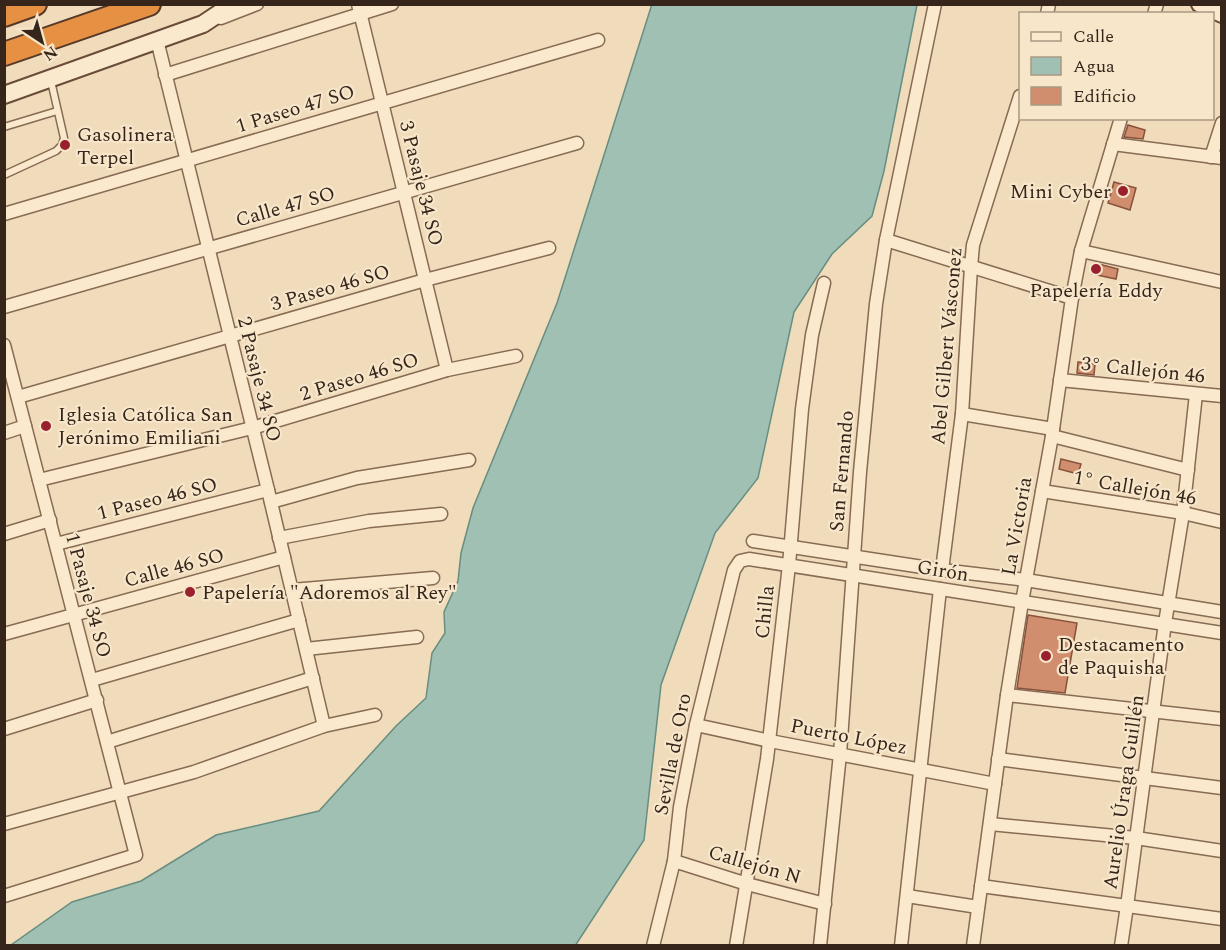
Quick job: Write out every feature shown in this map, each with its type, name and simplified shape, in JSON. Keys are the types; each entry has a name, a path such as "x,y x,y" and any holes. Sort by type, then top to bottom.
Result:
{"highway":[{"path":"4,15 35,4"},
{"path":"4,54 150,4"}],"street":[{"path":"203,24 233,4"},
{"path":"4,95 257,4"},
{"path":"165,75 359,9 392,4"},
{"name":"San Fernando","path":"820,945 840,754 853,555 876,304 886,240 935,4"},
{"path":"1200,4 1221,14"},
{"name":"3 Pasaje 34 SO","path":"359,9 447,370"},
{"name":"2 Pasaje 34 SO","path":"157,40 324,726"},
{"name":"1 Paseo 47 SO","path":"4,214 598,40"},
{"name":"Abel Gilbert Vásconez","path":"942,570 962,414 974,245 1019,99"},
{"name":"La Victoria","path":"973,945 1007,695 1053,432 1072,298 1081,251 1120,120"},
{"path":"1113,144 1216,158 1221,123"},
{"name":"Calle 47 SO","path":"4,308 577,143"},
{"path":"886,240 1072,298"},
{"name":"3 Paseo 46 SO","path":"18,397 425,280 549,248"},
{"path":"1081,251 1221,282"},
{"name":"Chilla","path":"736,945 770,741 789,566 802,409 812,335 824,283"},
{"name":"1 Pasaje 34 SO","path":"4,345 136,855 4,896"},
{"name":"2 Paseo 46 SO","path":"39,480 252,428 447,370 516,356"},
{"name":"3° Callejón 46","path":"1060,380 1221,396"},
{"name":"Aurelio Úraga Guillén","path":"1120,945 1165,623 1183,513 1196,394"},
{"path":"962,414 1053,432 1188,470"},
{"path":"4,433 25,426"},
{"name":"1 Paseo 46 SO","path":"56,544 357,478 469,460"},
{"name":"1° Callejón 46","path":"1042,491 1183,513 1221,522"},
{"path":"279,538 369,521 441,514"},
{"path":"4,534 50,520"},
{"name":"Girón","path":"753,541 942,570 1026,580 1221,612"},
{"name":"Calle 46 SO","path":"4,634 284,557"},
{"name":"Girón","path":"734,570 736,564 744,559 1221,633"},
{"name":"Sevilla de Oro","path":"653,945 674,861 680,807 696,725 734,570"},
{"path":"292,590 433,578"},
{"path":"901,945 940,589"},
{"path":"92,680 299,620"},
{"path":"306,649 417,637"},
{"path":"107,742 313,678"},
{"path":"1007,695 1221,718"},
{"path":"4,729 97,700"},
{"path":"4,824 194,772 324,726 375,716"},
{"name":"Puerto López","path":"696,725 995,784"},
{"path":"998,759 1221,788"},
{"path":"990,824 1136,838 1221,851"},
{"name":"Callejón N","path":"674,861 747,884 825,904"},
{"path":"981,886 1221,919"},
{"path":"907,896 978,907"}],"lane":[{"path":"4,175 56,152 62,145 64,138 51,78"},
{"path":"4,127 57,111"}],"water":[{"path":"652,4 917,5 884,171 872,216 832,254 794,312 758,478 715,533 661,685 644,840 575,946 11,945 72,902 141,881 216,835 319,811 396,726 426,698 432,653 445,633 444,612 458,581 461,553 473,508 557,303"}],"building":[{"path":"1128,125 1145,130 1143,139 1124,137"},
{"path":"1114,182 1136,188 1130,210 1108,203"},
{"path":"1095,263 1118,269 1116,279 1092,274"},
{"path":"1078,362 1095,364 1094,375 1077,373"},
{"path":"1061,459 1081,464 1078,474 1059,469"},
{"name":"Destacamento de Paquisha","path":"1028,615 1077,623 1065,693 1017,688"}],"place":[{"name":"Gasolinera Terpel","path":"65,145"},
{"name":"Mini Cyber","path":"1123,191"},
{"name":"Papelería Eddy","path":"1096,269"},
{"name":"Iglesia Católica San Jerónimo Emiliani","path":"46,426"},
{"name":"Papelería \"Adoremos al Rey\"","path":"190,592"},
{"name":"Destacamento de Paquisha","path":"1046,656"}]}
